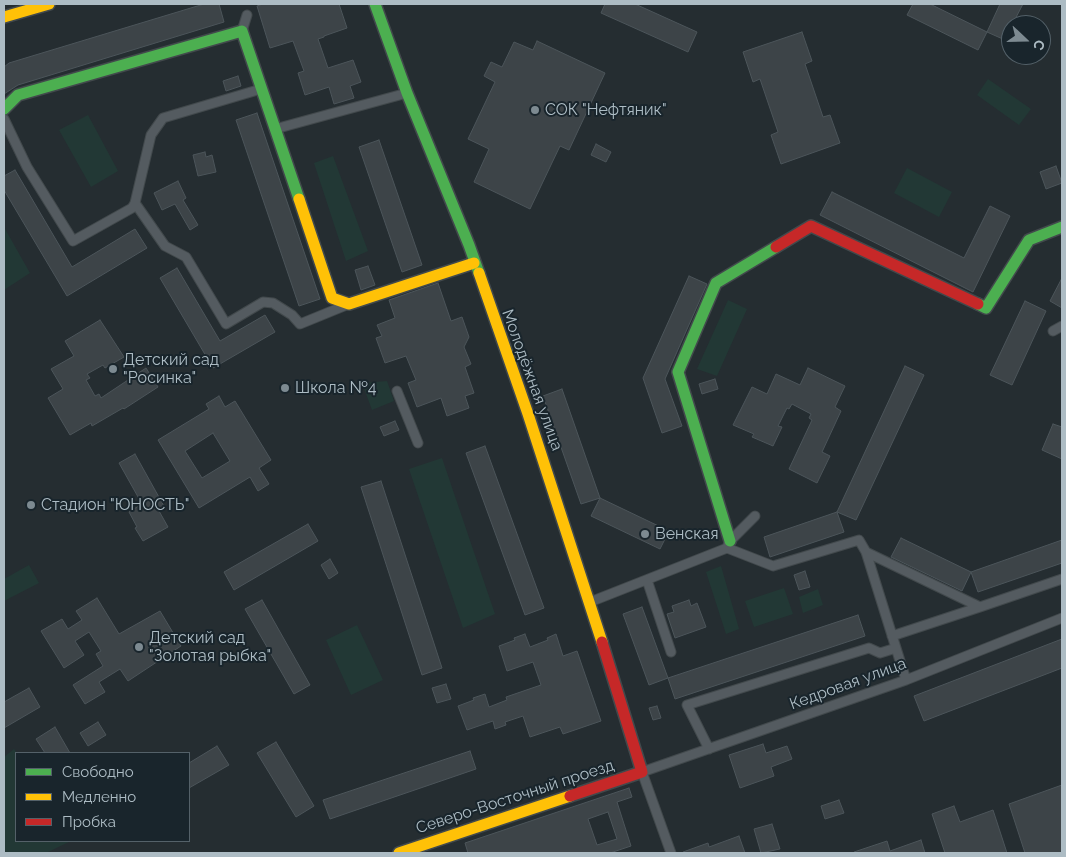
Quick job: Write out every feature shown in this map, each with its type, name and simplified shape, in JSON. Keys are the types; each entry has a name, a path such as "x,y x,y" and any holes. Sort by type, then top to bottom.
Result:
{"street":[{"path":"4,17 50,4"},
{"name":"Молодёжная улица","path":"375,4 407,93 468,245 528,414 590,602 642,772"},
{"path":"246,15 242,31 332,298 349,304"},
{"path":"4,109 18,95 242,31"},
{"path":"4,119 28,166 73,241 132,208 135,203 151,136 163,118 261,89"},
{"path":"275,129 407,93"},
{"path":"135,203 165,246 186,257 226,324 263,302 272,303 292,316 300,324 349,304 474,263"},
{"path":"906,680 866,552 859,540 773,566 729,544 678,372 716,283 811,226 986,308 1029,240 1062,227"},
{"path":"1053,331 1062,326"},
{"path":"397,391 418,443"},
{"path":"590,602 647,580 729,544 755,516"},
{"path":"866,552 980,607"},
{"path":"647,580 671,652"},
{"path":"892,636 1062,580"},
{"name":"Кедровая улица","path":"642,772 906,680 1062,618"},
{"path":"709,749 687,705 869,648 880,653 896,648"},
{"path":"642,772 671,853"},
{"name":"Северо-Восточный проезд","path":"399,853 642,772"}],"green space":[{"path":"988,79 1031,109 1019,125 977,95"},
{"path":"88,115 118,171 91,187 59,130"},
{"path":"333,156 368,251 346,261 314,163"},
{"path":"907,168 952,192 939,217 894,193"},
{"path":"4,227 30,273 4,290"},
{"path":"728,300 747,309 717,376 697,369"},
{"path":"387,381 394,401 372,410 362,383"},
{"path":"442,458 495,614 463,628 409,469"},
{"path":"29,565 39,583 4,601 4,579"},
{"path":"721,566 739,629 726,634 706,572"},
{"path":"784,588 793,614 754,627 745,601"},
{"path":"818,589 823,605 803,613 799,597"},
{"path":"357,625 383,680 351,695 326,640"},
{"path":"14,749 16,752 15,842 69,842 46,853 4,853 4,757"}],"building":[{"path":"204,4 219,4 224,22 18,85 4,94 4,67 9,63"},
{"path":"263,4 339,4 347,28 318,39 328,68 353,60 361,82 350,86 354,98 334,104 329,87 305,95 298,73 304,71 293,41 270,48 257,6"},
{"path":"605,4 635,4 697,32 688,52 601,13"},
{"path":"913,4 930,4 987,32 978,50 907,15"},
{"path":"1000,4 1023,4 1017,15 1001,15 1001,38 987,32"},
{"path":"802,32 812,61 805,64 823,117 830,115 840,143 781,164 771,135 778,132 760,79 753,82 743,52"},
{"name":"СОК \"Нефтяник\"","path":"537,41 605,73 569,150 560,146 530,209 474,182 489,149 468,139 495,82 484,76 491,62 502,67 514,42 533,50"},
{"path":"238,76 241,86 226,91 223,81"},
{"path":"257,113 320,299 299,306 236,120"},
{"path":"379,140 422,265 402,272 359,147"},
{"path":"596,144 611,152 606,162 591,155"},
{"path":"205,152 206,157 212,155 216,172 198,176 193,155"},
{"path":"1056,166 1062,183 1046,189 1040,172"},
{"path":"15,170 72,267 135,229 147,248 67,296 4,190 4,176"},
{"path":"178,181 186,198 183,200 198,225 190,230 175,204 162,210 154,193"},
{"path":"832,192 964,258 990,206 1010,216 973,292 820,215"},
{"path":"368,266 375,285 361,290 355,270"},
{"path":"177,268 220,341 265,315 275,332 213,368 160,278"},
{"path":"689,276 707,284 665,379 682,426 662,433 643,378"},
{"path":"1062,278 1062,308 1050,301"},
{"path":"438,283 451,321 462,317 469,337 464,347 471,364 465,367 474,393 465,396 469,408 447,416 441,398 417,407 408,383 416,380 406,356 385,363 376,338 382,336 377,325 395,318 389,300"},
{"path":"1025,301 1046,311 1012,385 990,375"},
{"path":"100,320 124,357 105,368 103,365 87,374 90,378 86,380 95,396 99,394 101,398 146,368 158,387 124,409 92,426 91,423 70,435 48,398 63,389 51,369 74,356 65,341"},
{"path":"905,366 924,375 856,520 837,512"},
{"path":"808,368 845,386 835,407 841,411 822,452 830,456 817,483 789,469 812,420 809,418 811,414 792,404 789,409 787,408 778,426 782,427 773,446 752,437 754,434 733,425 752,387 767,394 776,374 800,385"},
{"path":"715,379 718,389 702,394 699,384"},
{"path":"562,389 600,498 581,504 543,396"},
{"path":"219,396 225,407 235,401 271,460 259,468 269,484 258,491 250,477 199,508 158,440 209,409 206,404","holes":["213,433 230,461 202,478 185,451"]},
{"path":"395,421 399,430 384,436 380,427"},
{"path":"1053,424 1062,427 1062,459 1042,450"},
{"path":"485,446 544,608 525,615 466,453"},
{"path":"135,454 165,508 159,511 168,527 143,541 135,528 137,527 129,512 142,504 119,463"},
{"path":"381,481 442,668 422,675 361,487"},
{"path":"600,498 669,531 660,549 591,516"},
{"path":"837,512 844,532 770,557 764,537"},
{"path":"308,524 318,541 234,590 224,572"},
{"path":"901,538 971,572 962,591 891,557"},
{"path":"1062,540 1062,563 978,592 971,572"},
{"path":"330,559 338,573 329,579 321,565"},
{"path":"805,571 810,587 799,590 794,575"},
{"name":"Детский сад \"Золотая рыбка\"","path":"97,598 119,634 160,611 181,646 128,681 120,669 99,682 105,692 85,704 73,685 103,666 96,654 101,651 89,632 75,641 84,655 64,668 41,631 62,619 68,629 82,620 76,611"},
{"path":"262,600 310,685 294,694 245,609"},
{"path":"689,600 691,606 697,603 706,627 675,638 667,614 674,612 672,606"},
{"path":"642,607 668,678 649,685 623,614"},
{"path":"858,615 865,636 675,699 668,678"},
{"path":"525,634 530,647 548,640 547,638 556,634 563,656 577,651 601,721 563,734 560,727 530,737 523,716 505,722 506,725 495,729 493,721 467,730 458,706 485,694 489,707 507,700 506,697 541,685 533,662 507,671 499,646"},
{"path":"1062,639 1062,668 924,721 914,696"},
{"path":"446,684 451,699 437,703 432,688"},
{"path":"29,688 40,707 4,728 4,702"},
{"path":"657,706 661,718 653,720 649,708"},
{"path":"98,722 106,735 88,746 80,733"},
{"path":"55,727 69,752 44,752 36,739"},
{"path":"276,742 314,806 296,817 257,753"},
{"path":"763,744 766,753 787,746 792,759 771,767 774,776 740,788 729,755"},
{"path":"217,746 229,765 190,787 190,762"},
{"path":"470,751 476,769 330,819 323,800"},
{"path":"1062,785 1062,853 1025,853 1009,804"},
{"path":"629,788 632,797 617,802 631,846 610,853 468,853 465,843","holes":["608,812 617,839 597,845 588,819"]},
{"path":"839,800 844,813 825,819 821,806"},
{"path":"954,806 960,822 993,810 1007,853 945,853 932,814"},
{"path":"772,824 780,849 761,853 754,829"},
{"path":"739,836 745,853 683,853 708,843 709,847"},
{"path":"921,840 925,853 854,852 887,841 890,851"}],"traffic: fast":[{"path":"375,4 407,93 479,273"},
{"path":"4,109 18,95 242,31 299,199"},
{"path":"978,304 986,308 1029,240 1062,227"},
{"path":"730,541 678,372 716,283 776,247"}],"traffic: slow":[{"path":"4,17 49,4"},
{"path":"299,199 332,298 349,304 474,263"},
{"path":"479,273 528,414 602,642"},
{"path":"399,853 570,796"}],"traffic: jam":[{"path":"776,247 811,226 978,304"},
{"path":"570,796 642,772 602,642"}],"place":[{"name":"СОК \"Нефтяник\"","path":"535,110"},
{"name":"Детский сад \"Росинка\"","path":"113,369"},
{"name":"Школа №4","path":"285,388"},
{"name":"Стадион \"ЮНОСТЬ\"","path":"31,505"},
{"name":"Венская","path":"645,534"},
{"name":"Детский сад \"Золотая рыбка\"","path":"139,647"}]}
